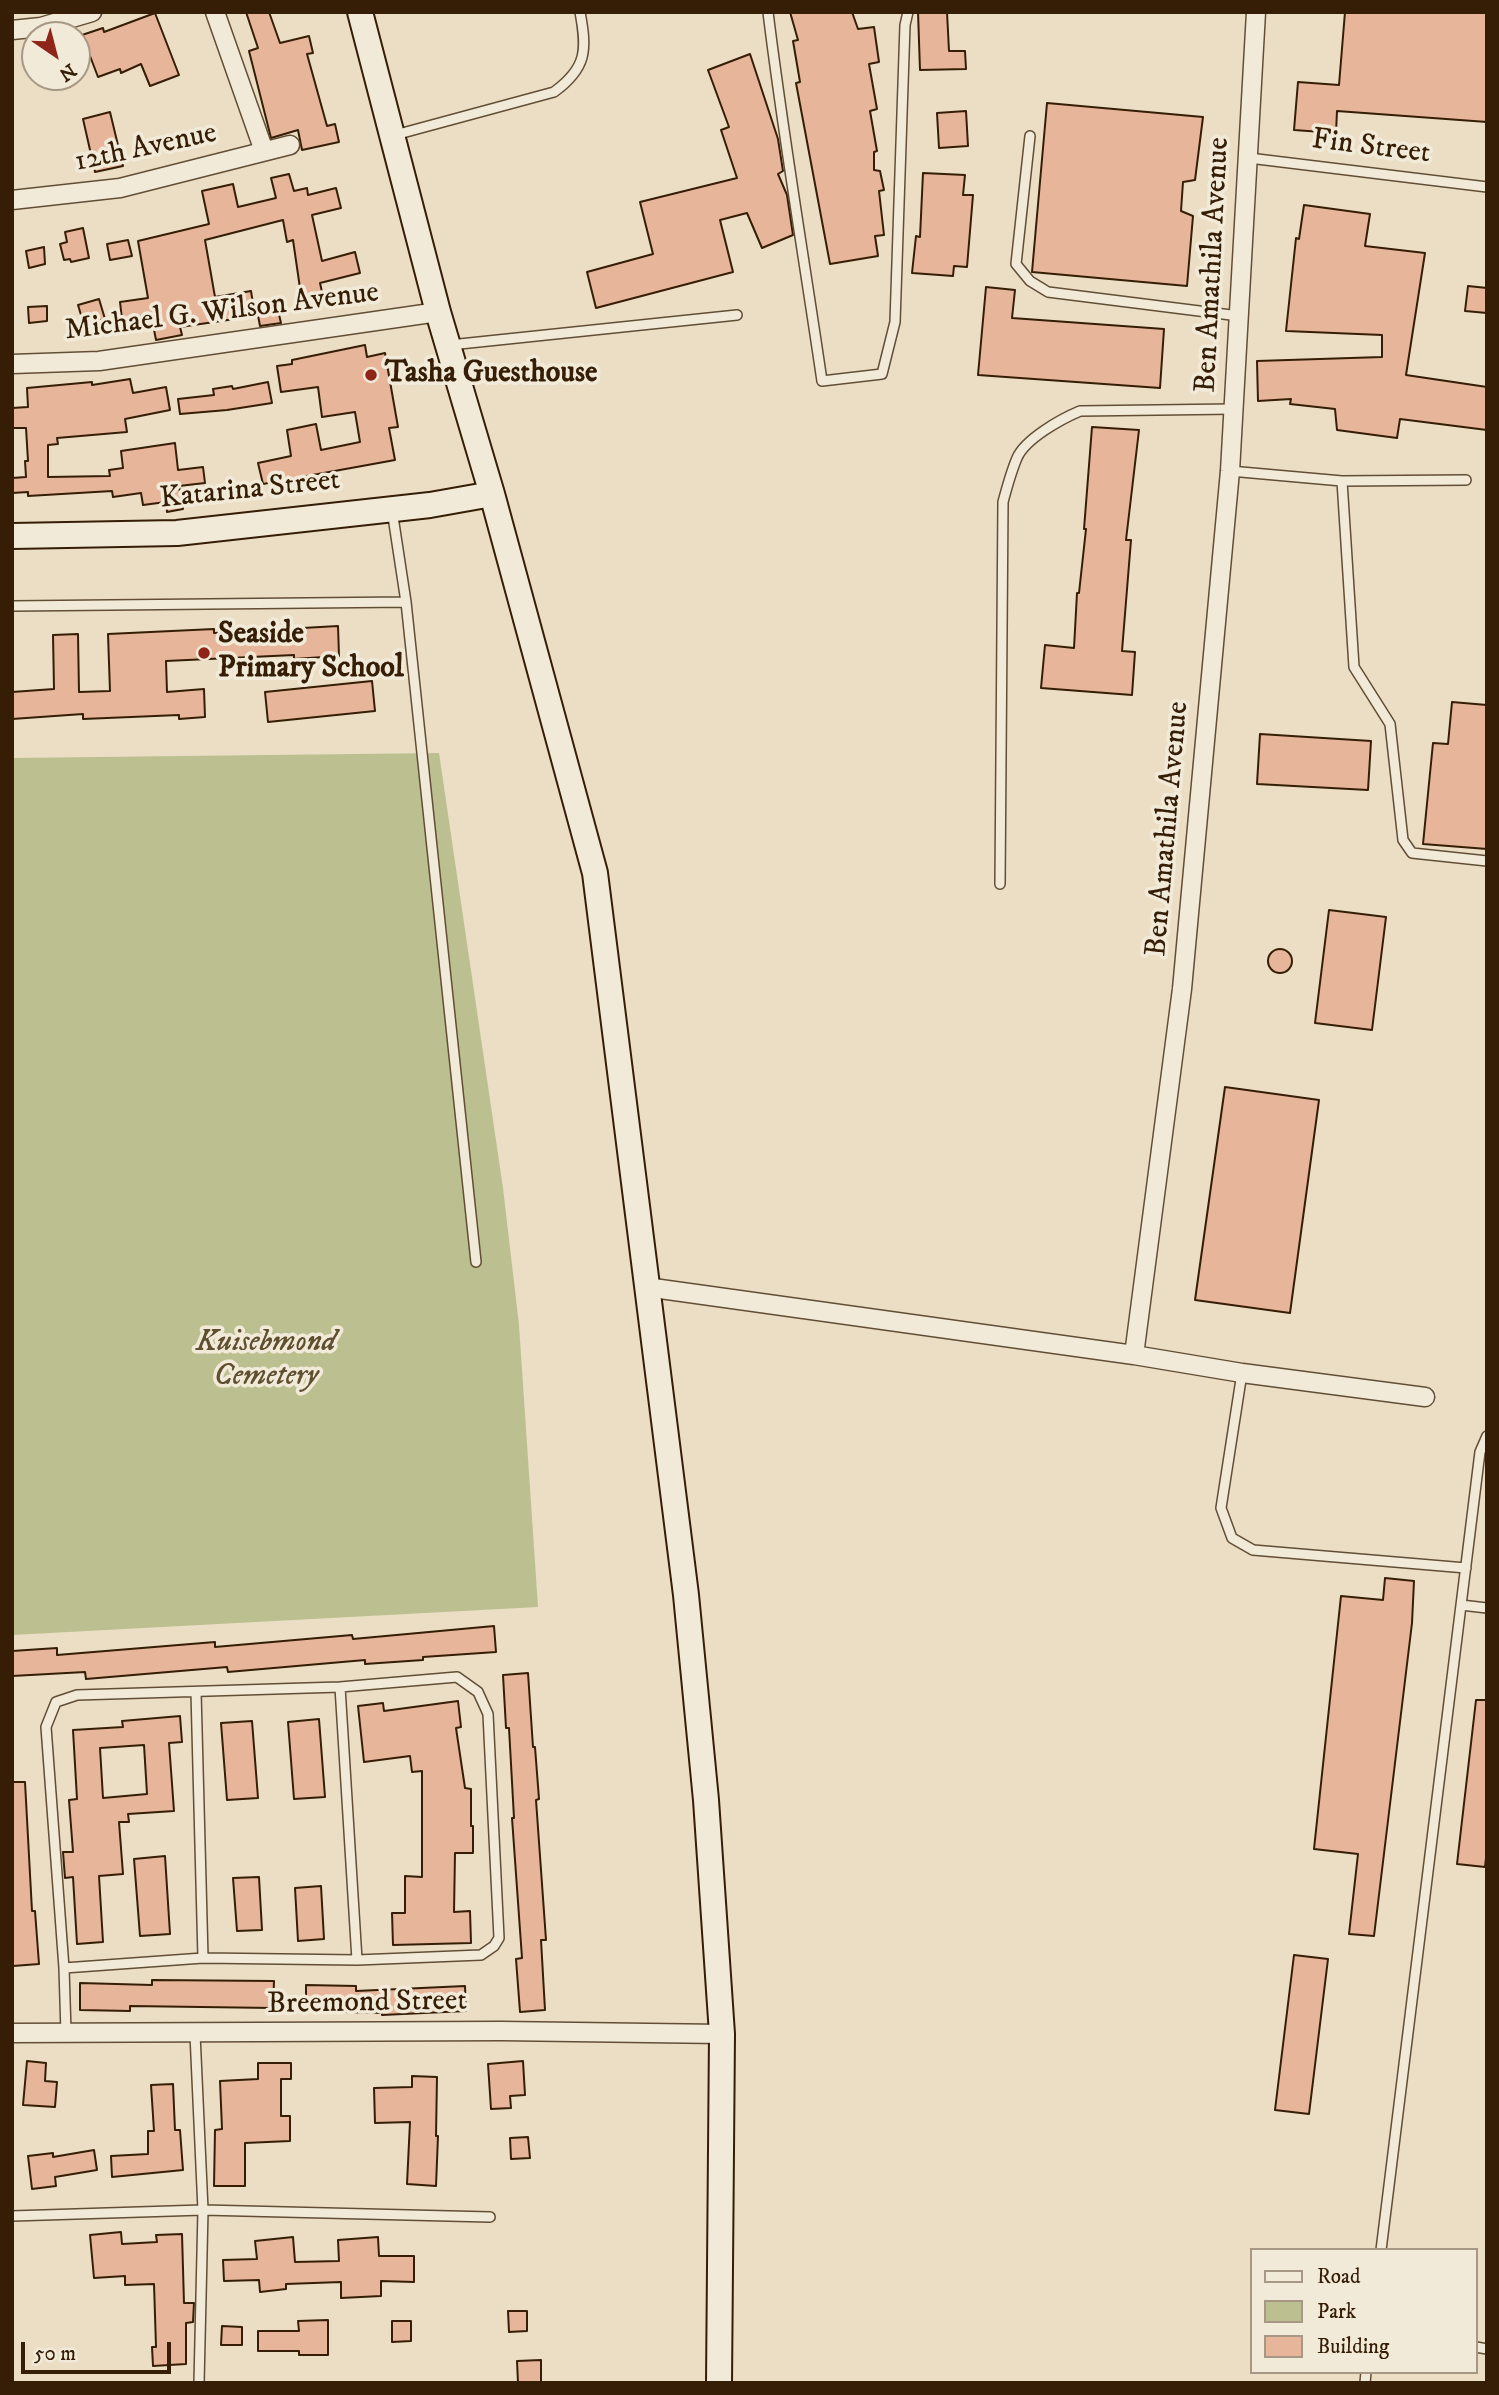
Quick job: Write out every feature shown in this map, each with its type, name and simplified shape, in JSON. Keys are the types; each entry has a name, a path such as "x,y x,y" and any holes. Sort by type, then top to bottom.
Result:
{"street":[{"path":"12,30 41,27 92,12"},
{"path":"215,12 264,152"},
{"path":"360,12 447,345 492,494 595,873 686,1595 706,1800 722,2034 719,2383"},
{"name":"Ben Amathila Avenue","path":"1134,1355 1182,989 1230,471 1256,12"},
{"name":"12th Avenue","path":"12,200 120,188 289,145"},
{"name":"Michael G. Wilson Avenue","path":"12,364 99,361 438,312"},
{"name":"Katarina Street","path":"12,536 177,533 430,505 492,494"},
{"path":"646,1287 1425,1397"},
{"name":"Breemond Street","path":"12,2033 500,2031 722,2034"}],"lane":[{"path":"393,136 554,92 567,83 584,56 585,38 580,12"},
{"path":"768,12 777,91 794,184 822,381 882,373 895,322 905,25 908,12"},
{"path":"1030,136 1016,264 1030,281 1048,292 1240,316"},
{"name":"Fin Street","path":"1249,158 1487,187"},
{"path":"447,345 737,315"},
{"path":"1000,884 1003,502 1018,455 1038,436 1062,419 1080,411 1234,409"},
{"path":"1230,471 1342,481 1466,481"},
{"path":"1342,481 1354,667 1390,724 1403,840 1412,853 1487,861"},
{"path":"392,508 406,602 476,1262"},
{"path":"12,606 406,602"},
{"path":"1242,1373 1221,1508 1232,1538 1253,1550 1466,1568"},
{"path":"1381,2248 1480,1452 1487,1436"},
{"path":"1461,1605 1487,1608"},
{"path":"64,1968 203,1958 357,1959 481,1955 494,1946 499,1938 488,1714 478,1692 457,1677 340,1687 77,1695 56,1702 46,1727 64,1968 66,2033"},
{"path":"340,1687 357,1959"},
{"path":"196,1692 203,1958"},
{"path":"195,2034 203,2210 199,2383"},
{"path":"12,2216 203,2210 490,2217"}],"green space":[{"name":"Kuisebmond Cemetery","path":"439,753 503,1188 519,1325 538,1607 12,1635 12,758"}],"building":[{"path":"246,12 269,12 280,43 309,36 313,53 307,54 327,126 335,124 339,142 302,150 298,130 271,138 249,51 258,48"},
{"path":"790,12 852,12 858,29 874,27 879,62 869,64 877,109 870,111 877,151 874,152 874,170 880,171 884,190 879,191 884,235 875,236 878,256 830,264 796,83 800,82 793,41 798,40"},
{"path":"918,12 947,12 949,51 965,51 966,69 920,70"},
{"path":"1345,12 1487,12 1487,122 1337,111 1336,133 1294,130 1298,82 1339,85"},
{"path":"155,13 179,75 150,86 141,64 121,73 120,69 98,77 91,59 91,32 103,28 104,32"},
{"path":"750,54 778,139 783,171 778,174 787,195 793,235 762,248 747,213 720,220 733,272 596,308 587,272 653,254 640,202 737,178 721,130 729,127 708,70"},
{"path":"1047,103 1203,117 1195,180 1183,182 1181,211 1193,216 1187,286 1032,272"},
{"path":"966,111 968,146 939,148 937,113"},
{"path":"110,112 123,166 95,172 83,119"},
{"path":"923,173 965,175 963,195 973,195 967,267 954,266 953,276 912,273 916,236 920,237"},
{"path":"289,174 294,191 307,188 308,195 336,188 341,208 312,215 322,261 355,252 360,273 320,283 322,292 301,295 293,240 287,242 283,220 205,240 215,297 251,291 255,316 180,327 182,335 156,340 151,314 122,319 120,302 148,298 138,241 209,224 202,191 233,184 238,207 276,198 271,178"},
{"path":"1304,205 1370,214 1365,246 1425,253 1406,375 1487,387 1487,430 1400,419 1397,438 1337,430 1335,409 1290,404 1291,399 1258,401 1257,361 1382,357 1382,335 1286,331 1296,238 1299,239"},
{"path":"83,228 89,258 71,262 70,259 64,260 60,244 67,242 65,232"},
{"path":"128,240 132,256 110,260 107,244"},
{"path":"44,247 45,264 29,268 26,251"},
{"path":"1468,286 1487,288 1487,313 1465,311"},
{"path":"986,287 1015,290 1012,318 1164,329 1160,388 978,375"},
{"path":"99,299 105,319 84,325 78,305"},
{"path":"47,306 47,321 29,323 28,307"},
{"path":"277,306 281,323 260,326 257,310"},
{"path":"365,345 367,357 385,353 398,427 389,428 395,460 263,484 258,463 291,456 287,430 316,424 321,450 360,442 355,412 322,417 318,387 281,392 277,366 292,364 292,360"},
{"path":"130,379 133,393 166,387 170,410 125,419 127,432 57,438 58,444 48,445 48,477 110,476 109,470 123,468 121,451 175,443 178,470 203,467 205,483 179,486 183,509 167,512 166,502 143,505 141,493 113,497 112,491 28,496 28,492 12,493 12,478 26,477 25,461 28,461 26,428 12,428 12,408 28,407 27,388 92,382 92,385"},
{"path":"268,382 272,403 180,414 178,399 214,395 213,389 232,386 233,389"},
{"path":"1092,427 1139,430 1126,540 1131,540 1122,651 1135,652 1132,695 1041,688 1045,645 1074,648 1077,593 1086,529"},
{"path":"338,626 339,656 294,659 294,655 166,661 167,692 204,689 205,717 179,719 179,715 83,719 83,714 12,719 12,692 54,689 53,635 78,634 79,692 110,691 108,634 214,629 214,633"},
{"path":"372,681 375,711 268,722 265,692"},
{"path":"1452,702 1487,705 1487,849 1423,844 1433,743 1448,744"},
{"path":"1260,734 1371,741 1368,790 1257,784"},
{"path":"1329,910 1386,917 1372,1030 1315,1023"},
{"path":"1275,949 1285,949 1292,956 1292,966 1285,973 1275,973 1268,966 1268,956"},
{"path":"1225,1087 1319,1100 1290,1313 1195,1300"},
{"path":"1385,1578 1414,1581 1412,1623 1374,1936 1349,1934 1358,1854 1314,1849 1341,1596 1383,1600"},
{"path":"494,1626 496,1652 423,1657 423,1660 365,1664 365,1660 228,1672 227,1667 86,1679 85,1672 12,1676 12,1651 57,1648 57,1655 215,1642 215,1647 352,1635 353,1639"},
{"path":"528,1673 539,1799 536,1800 546,1940 541,1940 545,2010 520,2012 516,1959 522,1958 509,1728 506,1728 503,1675"},
{"path":"1476,1700 1487,1700 1485,1867 1457,1864"},
{"path":"458,1701 461,1727 456,1728 465,1788 471,1789 473,1853 455,1853 454,1912 470,1911 471,1943 393,1945 392,1913 405,1913 405,1876 422,1877 422,1771 412,1772 410,1756 364,1762 358,1706 383,1703 384,1711"},
{"path":"180,1716 182,1742 169,1743 174,1811 128,1814 129,1822 119,1822 123,1874 99,1876 103,1942 77,1944 73,1877 65,1878 63,1852 73,1852 69,1800 77,1799 73,1730 123,1727 122,1721","holes":["144,1745 147,1794 103,1798 100,1748"]},
{"path":"319,1719 325,1797 294,1799 288,1722"},
{"path":"252,1721 258,1798 227,1800 221,1723"},
{"path":"12,1782 25,1782 32,1911 35,1911 39,1964 13,1966"},
{"path":"165,1856 170,1934 140,1936 134,1859"},
{"path":"259,1877 262,1930 237,1931 233,1878"},
{"path":"321,1886 324,1939 298,1941 295,1888"},
{"path":"1294,1955 1328,1959 1309,2114 1275,2110"},
{"path":"152,1980 274,1981 273,2008 130,2006 130,2011 80,2010 80,1983 152,1985"},
{"path":"306,1985 356,1986 356,1991 465,1986 466,2011 382,2015 306,2011"},
{"path":"27,2061 46,2063 45,2081 57,2082 55,2107 23,2105"},
{"path":"523,2061 525,2095 510,2096 511,2108 491,2109 488,2064"},
{"path":"258,2063 291,2063 291,2079 281,2079 281,2116 290,2116 290,2141 245,2143 245,2186 214,2186 215,2130 222,2129 220,2081 258,2079"},
{"path":"412,2076 437,2077 436,2186 407,2184 410,2122 375,2123 374,2088 412,2087"},
{"path":"173,2084 175,2130 180,2130 183,2170 112,2177 111,2156 148,2154 148,2131 154,2131 151,2085"},
{"path":"528,2137 530,2158 511,2159 510,2138"},
{"path":"94,2150 97,2170 55,2177 56,2186 32,2189 28,2156 53,2153 53,2157"},
{"path":"121,2232 122,2244 157,2242 156,2235 182,2234 184,2303 194,2303 193,2322 186,2323 186,2364 153,2366 152,2347 156,2347 154,2284 125,2285 125,2276 94,2278 90,2235"},
{"path":"293,2237 295,2262 339,2261 338,2240 378,2237 379,2256 414,2256 414,2282 381,2281 381,2296 341,2298 341,2282 286,2284 286,2289 260,2292 259,2280 224,2281 223,2260 257,2259 255,2241"},
{"path":"508,2311 527,2311 527,2331 509,2332"},
{"path":"328,2320 328,2355 299,2355 299,2351 258,2351 258,2331 299,2331 298,2321"},
{"path":"392,2321 411,2321 411,2341 392,2342"},
{"path":"222,2326 242,2327 242,2345 221,2345"},
{"path":"541,2360 541,2383 518,2383 517,2361"}],"place":[{"name":"Tasha Guesthouse","path":"371,375"},
{"name":"Seaside Primary School","path":"204,653"}]}
